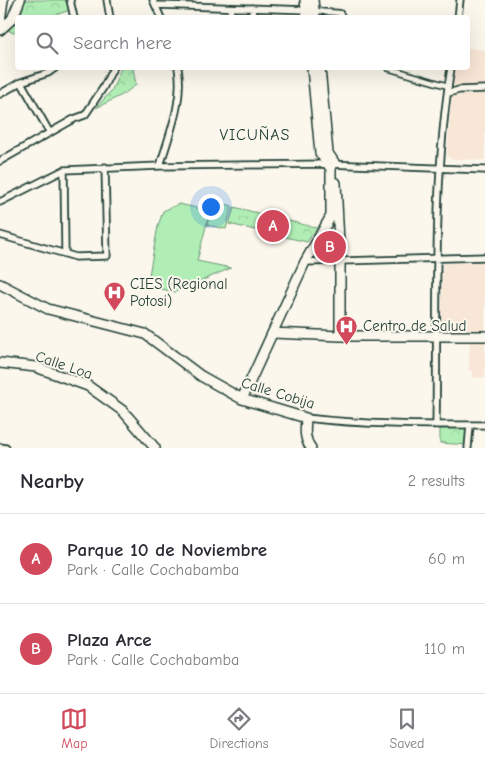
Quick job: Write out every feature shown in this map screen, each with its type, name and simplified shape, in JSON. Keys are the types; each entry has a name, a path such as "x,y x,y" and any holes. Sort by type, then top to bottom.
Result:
{"main road":[{"path":"0,22 2,0"},
{"path":"0,30 12,19 20,0"},
{"path":"305,0 310,14"},
{"path":"310,14 313,0"},
{"path":"312,70 320,153 332,164"},
{"path":"320,70 328,153 332,164 339,228 340,336"},
{"path":"242,399 304,262 331,216 332,164"},
{"name":"Calle Cobija","path":"0,284 48,309 145,334 200,376 242,399 306,418"},
{"path":"272,333 340,336 485,336"},
{"name":"Calle Loa","path":"0,363 36,367 88,386 122,411 155,448"},
{"path":"306,418 306,442 311,448"}],"street":[{"path":"70,0 73,15"},
{"path":"107,0 110,15"},
{"path":"458,15 460,0"},
{"path":"160,15 155,2 252,8 310,14 340,13 341,15"},
{"path":"230,8 231,15"},
{"path":"252,8 253,15"},
{"path":"0,94 21,82 52,70"},
{"path":"0,160 84,115 103,88 112,70"},
{"path":"160,166 178,101 180,78 178,70"},
{"path":"394,70 448,89 485,88"},
{"path":"436,425 436,259 441,168 451,70"},
{"path":"21,82 50,133"},
{"path":"0,202 64,170 105,167 332,164 485,170"},
{"path":"0,235 65,254 107,256 105,167"},
{"path":"64,170 65,254"},
{"path":"325,226 339,228"},
{"path":"304,262 485,257"},
{"name":"Calle Cobija","path":"306,418 326,421 485,425"},
{"path":"468,448 470,425"},
{"path":"0,447 6,448"}],"shaded area":[{"path":"470,48 485,50 485,85 456,87 453,85 455,70 470,70"},
{"path":"485,94 485,160 451,159 447,155 452,96"},
{"path":"485,262 485,334 441,332 443,264"},
{"path":"470,341 485,341 485,378 473,377 473,371 469,370"}],"green space":[{"path":"25,0 65,0 70,10 52,15 19,15"},
{"path":"15,20 15,32 13,33 8,30"},
{"path":"120,70 133,70 136,85 122,95 96,108 112,90"},
{"path":"214,200 232,206 226,229 207,225"},
{"path":"179,204 210,211 197,261 231,268 175,292 147,286 158,226 163,211"},
{"path":"234,207 317,228 307,242 229,224"},
{"path":"471,428 469,445 440,443 440,429"}],"place":[{"name":"Parque 10 de Noviembre","path":"273,226"},
{"name":"Plaza Arce","path":"330,247"},
{"name":"CIES (Regional Potosi)","path":"114,312"},
{"name":"Centro de Salud","path":"347,345"}],"district":[{"name":"VICUÑAS","path":"255,134"}]}
